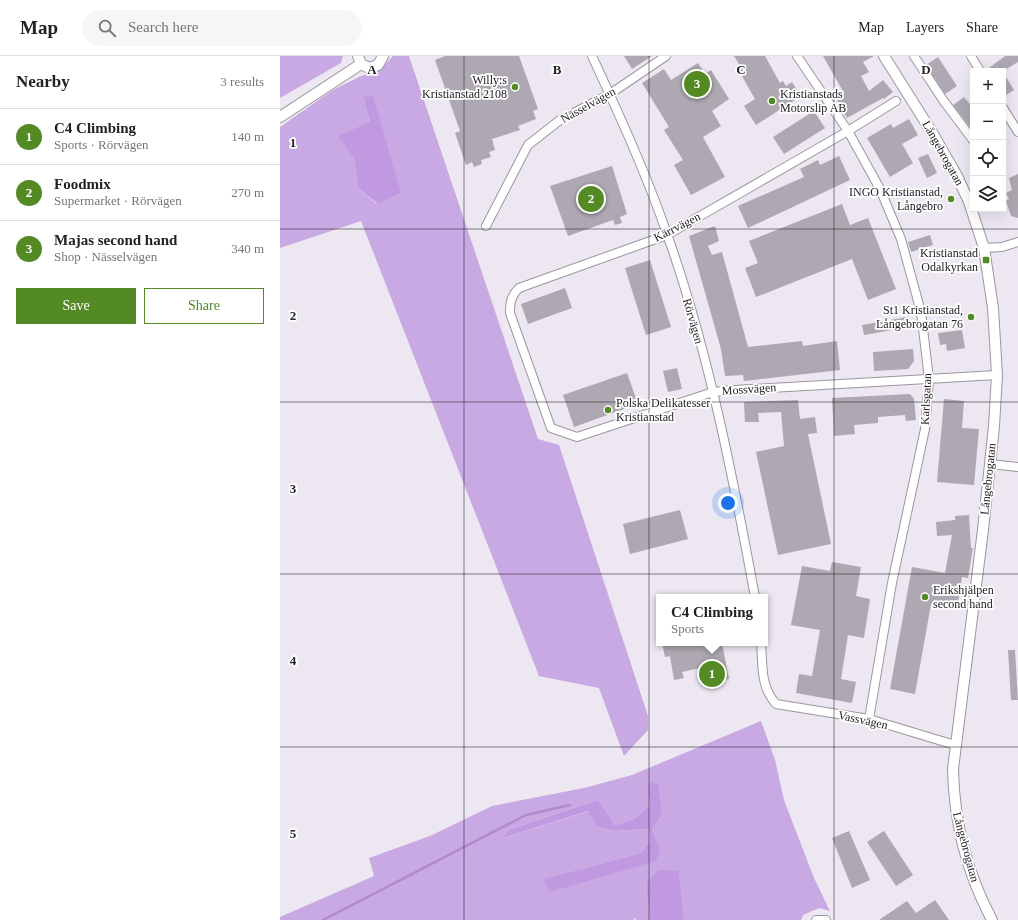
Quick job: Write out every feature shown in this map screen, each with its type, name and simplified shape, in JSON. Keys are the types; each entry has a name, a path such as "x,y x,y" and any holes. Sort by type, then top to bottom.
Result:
{"main road":[{"path":"280,116 360,60 369,68 375,67 380,63 383,56"},
{"name":"Långebrogatan","path":"884,56 957,176 969,202 984,248 993,308 997,375 990,464 983,530 955,745 953,789 961,838 973,876 992,920"}],"street":[{"name":"Rörvägen","path":"592,56 610,94 667,235 713,392 754,594"},
{"name":"Nässelvägen","path":"486,226 528,145 560,120 610,94 666,56"},
{"name":"Karlsgatan","path":"797,56 848,131 880,189 900,239 921,312 930,379 925,429 892,583 869,719"},
{"path":"914,56 943,100 970,136"},
{"path":"971,56 978,68"},
{"name":"Kärrvägen","path":"530,365 510,313 510,301 520,288 667,235 848,131 896,101"},
{"path":"1006,113 1018,132"},
{"path":"984,248 1018,242"},
{"name":"Mossvägen","path":"530,365 551,428 577,437 713,392 997,375"},
{"path":"990,464 1018,467"},
{"name":"Vassvägen","path":"761,646 764,683 771,698 776,704 793,708 869,719 955,745"},
{"path":"816,920 826,920"}],"shaded area":[{"path":"280,56 343,56 341,63 280,98"},
{"path":"393,56 409,56 538,439 559,445 648,716 648,730 624,756 599,688 539,676 361,221 280,248 280,127 333,90 361,76 380,70","holes":["363,97 401,193 377,204 358,188 354,158 370,122"]},
{"path":"373,96 401,193 378,204 358,188 354,158 338,136 370,122 363,97"},
{"path":"761,721 775,760 784,800 814,878 830,911 819,908 803,915 801,920 684,920 679,872 646,883 650,920 636,920 636,918 633,920 280,920 280,917 374,876 369,858 430,836 492,806 584,788 632,775","holes":["659,786 662,815 652,829 660,849 543,879 641,853 650,841 648,829 614,831 597,827 589,811 504,838 508,830 598,800 615,825 634,819 650,805 647,791"]},
{"path":"650,781 659,785 662,815 652,829 660,849 656,861 550,892 543,879 641,853 650,841 648,829 614,831 597,827 588,811 503,838 508,830 598,800 615,825 634,819 650,805 647,791"},
{"path":"659,870 679,871 684,920 650,920 646,883"}],"building":[{"path":"445,56 519,56 538,109 533,111 536,119 518,126 520,130 492,139 495,150 489,152 491,157 481,160 482,164 474,167 472,162 466,165 455,133 460,131 435,60"},
{"path":"624,56 652,56 632,69"},
{"path":"734,56 765,56 780,83 783,81 786,86 792,82 801,96 756,125 744,106 755,99 739,71 742,69"},
{"path":"823,56 874,56 863,62 869,72 861,76 869,91 883,80 893,92 884,99 883,98 847,118 836,98 844,93"},
{"path":"1005,56 1018,56 1018,62 1006,69 989,68"},
{"path":"938,57 957,86 945,94 926,65"},
{"path":"698,63 705,74 711,70 729,99 712,111 721,126 703,137 725,177 691,195 674,165 683,160 664,130 669,127 642,83 664,69 671,80"},
{"path":"1006,77 1014,90 1006,95"},
{"path":"964,97 970,104 970,127 953,105"},
{"path":"814,111 825,128 784,154 773,137"},
{"path":"909,119 918,135 902,144 913,163 890,177 867,138 891,124 893,128"},
{"path":"928,154 937,173 927,178 918,158"},
{"path":"839,156 850,180 748,228 738,206 804,177 800,169 818,160 820,165"},
{"path":"612,166 627,214 620,217 622,223 615,225 613,220 568,236 550,186"},
{"path":"1018,174 1018,218 1011,216 1006,201 1009,199 1006,193 1012,190 1009,178"},
{"path":"842,204 850,225 868,218 896,289 868,300 852,259 756,297 745,268 758,263 749,241"},
{"path":"715,226 719,241 708,246 712,255 722,252 748,347 802,341 803,346 837,341 840,370 744,381 743,375 725,376 721,349 689,236"},
{"path":"930,235 933,245 911,252 908,242"},
{"path":"650,260 671,327 646,335 625,268"},
{"path":"565,288 572,308 528,324 521,304"},
{"path":"907,317 909,327 864,335 862,325"},
{"path":"962,330 965,348 947,351 946,344 940,345 938,333"},
{"path":"913,349 914,361 908,369 874,371 873,352"},
{"path":"677,368 682,389 668,392 663,371"},
{"path":"627,373 638,404 574,427 563,395"},
{"path":"910,394 914,399 916,420 906,421 905,415 878,417 878,423 854,425 855,434 834,436 832,398"},
{"path":"944,399 964,401 962,428 979,429 974,485 937,482"},
{"path":"798,400 800,419 815,417 817,433 808,434 831,544 778,555 756,452 784,446 781,412 758,413 759,422 745,422 744,402"},
{"path":"680,510 688,539 630,554 623,524"},
{"path":"969,515 971,548 973,548 968,578 962,577 957,609 931,604 915,694 890,689 912,567 945,573 952,535 937,536 936,522 955,520 955,516"},
{"path":"832,562 861,567 856,596 870,599 864,638 848,635 841,679 856,682 852,703 796,693 799,674 812,676 820,630 791,625 802,566 830,571"},
{"path":"663,646 723,646 729,679 703,684 700,668 682,672 684,678 674,680 670,656 665,657"},
{"path":"1008,650 1015,650 1018,700 1011,700"},
{"path":"849,831 870,880 852,888 832,838"},
{"path":"884,831 913,875 896,886 867,842"},
{"path":"935,900 949,920 879,920 907,901 916,913"}],"waterway":[{"path":"323,920 526,815 570,805"}],"place":[{"name":"Majas second hand","path":"697,84"},
{"name":"Willy:s Kristianstad 2108","path":"515,87"},
{"name":"Kristianstads Motorslip AB","path":"772,101"},
{"name":"Foodmix","path":"591,199"},
{"name":"INGO Kristianstad, Långebro","path":"951,199"},
{"name":"Kristianstad Odalkyrkan","path":"986,260"},
{"name":"St1 Kristianstad, Långebrogatan 76","path":"971,317"},
{"name":"Polska Delikatesser Kristianstad","path":"608,410"},
{"name":"Erikshjälpen second hand","path":"925,597"},
{"name":"C4 Climbing","path":"712,674"}]}
